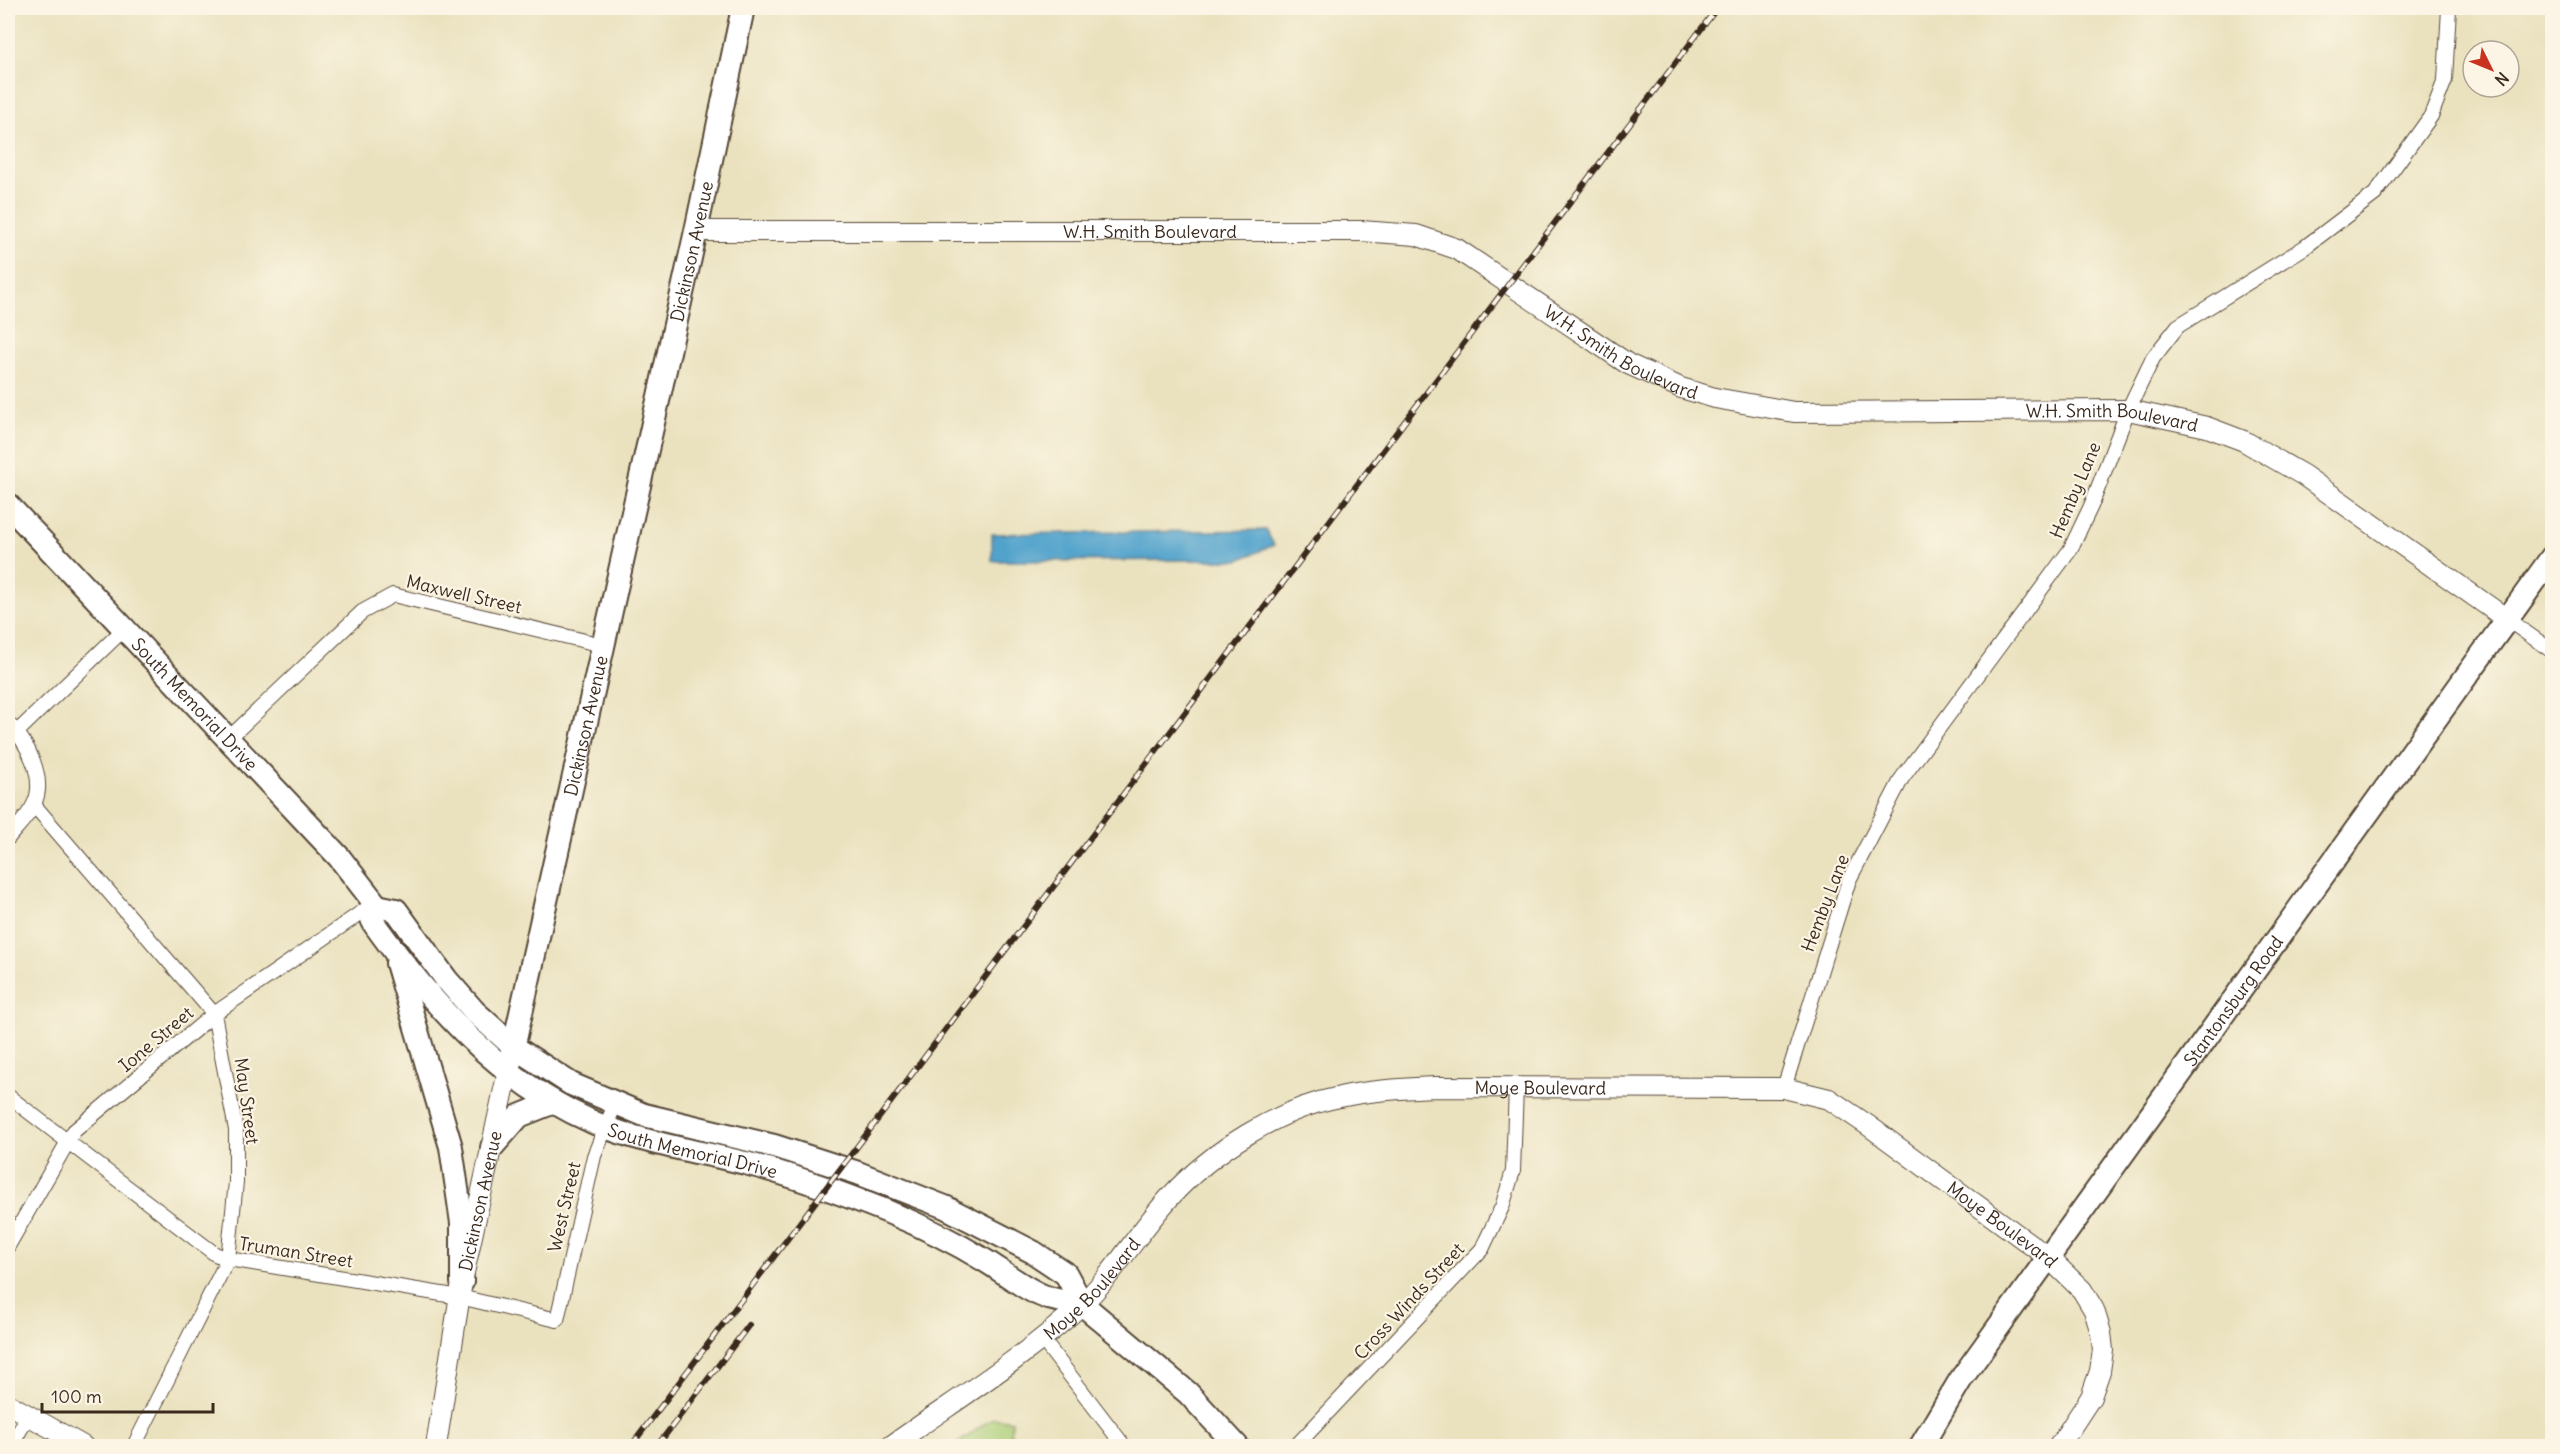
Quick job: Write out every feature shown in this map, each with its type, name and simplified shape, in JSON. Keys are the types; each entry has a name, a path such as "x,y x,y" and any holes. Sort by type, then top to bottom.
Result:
{"main road":[{"name":"Dickinson Avenue","path":"508,1071 696,231 743,8"},
{"name":"South Memorial Drive","path":"8,505 339,857 376,905 396,910 459,994 514,1047 571,1084 615,1104 663,1121 796,1152 945,1207 1008,1238 1066,1274 1082,1304 1188,1393 1237,1446"},
{"name":"Stantonsburg Road","path":"1921,1446 1961,1379 2553,557"},
{"name":"South Memorial Drive","path":"376,905 372,919 394,953 447,1017 508,1071 554,1102 607,1127 664,1146 747,1164 826,1188 889,1212 960,1245 1045,1297 1082,1304"},
{"path":"394,953 451,1147 462,1223 461,1289"},
{"path":"492,1147 519,1116 554,1102"}],"street":[{"name":"Hemby Lane","path":"1784,1088 1849,880 1902,778 2070,550 2091,506 2128,410 2153,358 2178,326 2305,247 2375,194 2431,116 2445,80 2449,8"},
{"name":"W.H. Smith Boulevard","path":"696,231 1361,231 1416,236 1457,249 1472,258 1628,364 1681,388 1715,398 1794,412 2128,410 2175,419 2244,441 2338,498 2508,621"},
{"name":"Maxwell Street","path":"228,739 362,612 393,595 602,645"},
{"path":"2508,621 2553,651"},
{"path":"8,838 34,805 38,791 30,754 12,727 124,629"},
{"name":"May Street","path":"34,805 214,1014 236,1130 236,1182 228,1259 134,1446"},
{"name":"Ione Street","path":"8,1246 74,1131 214,1014 376,905"},
{"name":"Dickinson Avenue","path":"436,1446 461,1289 508,1071"},
{"name":"Moye Boulevard","path":"891,1446 1042,1339 1082,1304 1170,1197 1193,1174 1217,1155 1263,1125 1337,1097 1380,1090 1516,1087 1784,1088 1828,1100 2049,1258 2082,1290 2094,1310 2103,1350 2100,1371 2091,1396 2059,1446"},
{"name":"Cross Winds Street","path":"1296,1446 1482,1249 1502,1207 1513,1171 1516,1087"},
{"name":"Truman Street","path":"8,1096 215,1254 228,1259 461,1289 557,1320"},
{"name":"West Street","path":"557,1320 591,1167 615,1104"},
{"path":"1042,1339 1124,1446"},
{"path":"8,1404 83,1446"},
{"path":"11,1446 28,1416"}],"green space":[{"path":"993,1418 1012,1421 1011,1435 1064,1446 954,1446"}],"water":[{"path":"1266,530 1274,545 1239,560 992,561 992,534"}],"railway":[{"path":"631,1446 1717,8"},
{"path":"657,1446 749,1325"}]}
